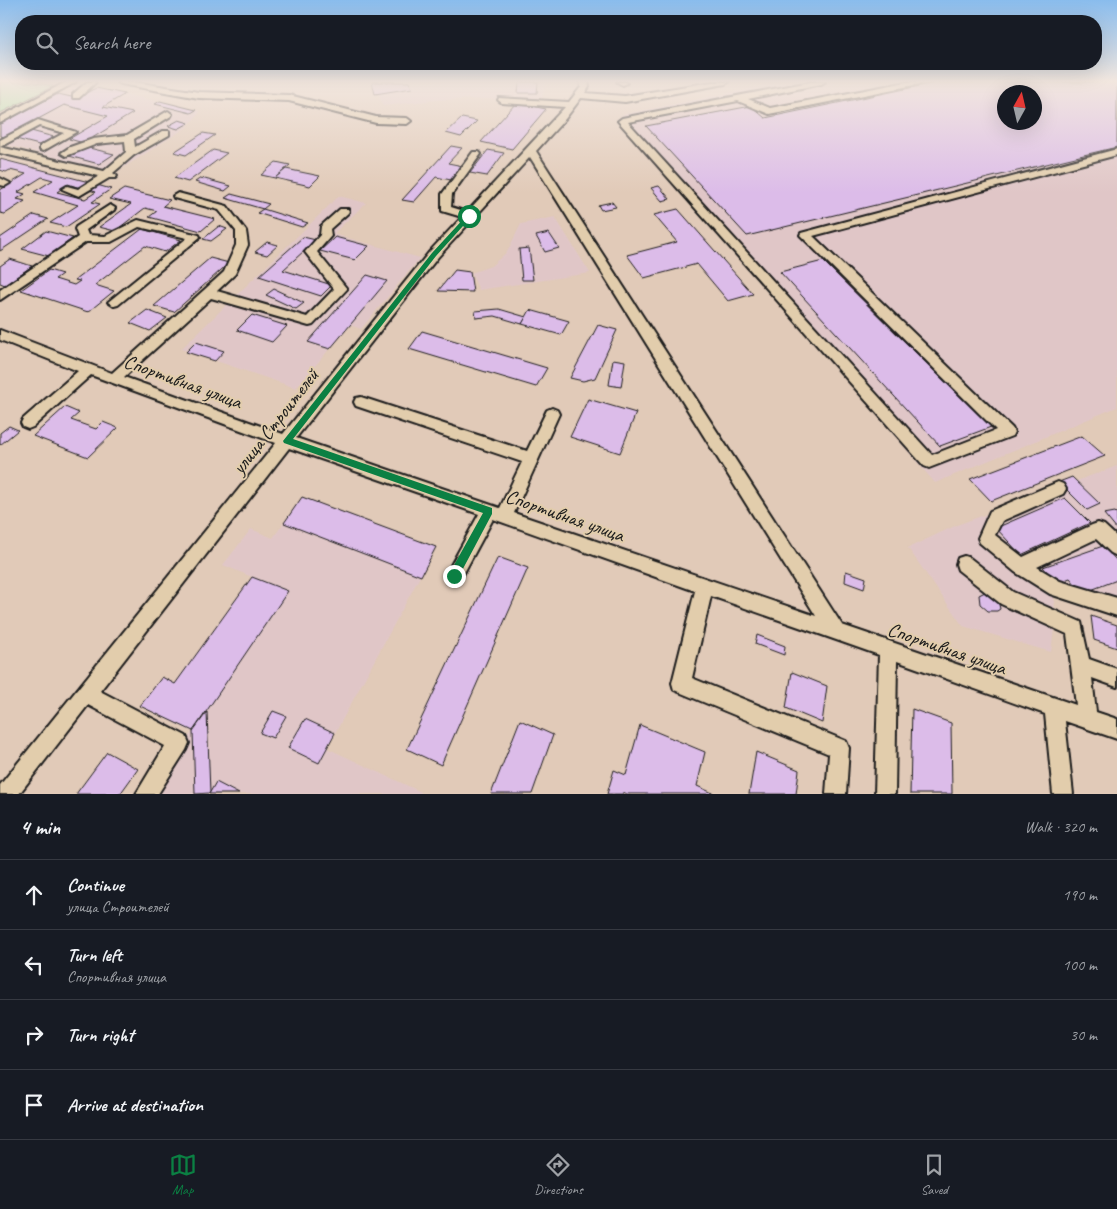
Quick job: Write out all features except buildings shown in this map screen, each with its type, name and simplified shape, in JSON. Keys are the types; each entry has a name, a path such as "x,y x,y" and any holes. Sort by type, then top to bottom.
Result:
{"street":[{"path":"66,153 84,144 101,140 129,138 160,119"},
{"path":"372,119 407,121"},
{"name":"улица Строителей","path":"6,794 434,254 559,119"},
{"path":"632,119 622,121 929,462 1007,432 805,235 1117,152"},
{"path":"0,144 38,123 72,132 43,148"},
{"path":"67,190 79,193 108,175 131,153 166,133"},
{"path":"129,138 131,153"},
{"path":"530,149 836,632"},
{"path":"0,150 108,175"},
{"path":"469,216 446,209 446,194 476,154"},
{"path":"114,379 229,274 237,261 242,245 241,231 223,208 178,196"},
{"path":"84,238 80,229 110,208"},
{"path":"209,292 308,322 341,289 310,252 326,236 325,228 344,211"},
{"path":"0,296 84,238 107,240 138,223 195,237 114,302"},
{"name":"Спортивная улица","path":"0,335 114,379 287,441 1117,729"},
{"path":"28,423 89,369"},
{"path":"361,402 530,459"},
{"path":"454,576 530,459 552,414"},
{"path":"1058,488 996,516 986,538 1021,566 1056,588 1117,607"},
{"path":"1021,566 1098,530 1117,548"},
{"path":"964,564 1007,598 1075,628 1087,719"},
{"path":"705,586 681,683 839,748 836,794"},
{"path":"885,794 888,649"},
{"path":"1081,665 1117,678"},
{"path":"86,694 179,743 146,794"},
{"path":"1054,707 1063,794"}],"shaded area":[{"path":"10,119 194,119 187,127 115,173 0,143 0,124"},
{"path":"624,119 997,119 997,130 1042,130 1042,119 1117,119 1117,407 935,483"},
{"path":"339,196 366,203 333,234 420,258 361,329 350,325 296,388 181,349"},
{"path":"555,217 590,273 479,290 471,273 491,266 507,252 521,224"},
{"path":"1117,466 1117,613 1054,593 1055,620 1051,652 963,626 908,548 957,525"},
{"path":"302,497 436,547 327,748 421,792 420,794 150,794 192,732 140,706 162,677 175,683 252,577 223,565 251,529 273,538"}],"route":[{"path":"454,576 489,511 287,441 434,254 469,216"}]}
